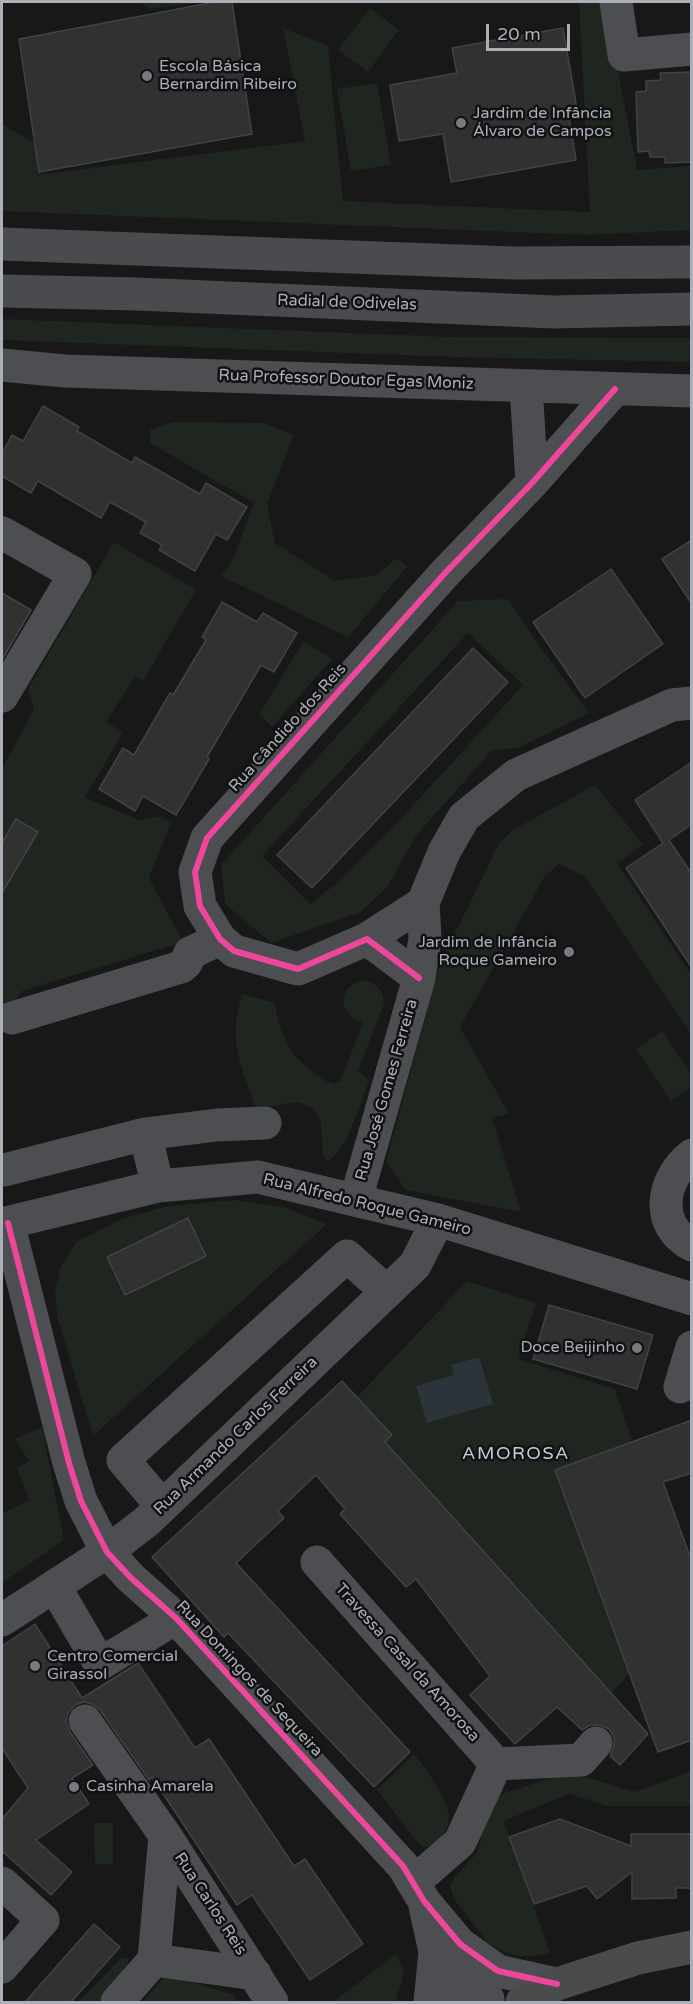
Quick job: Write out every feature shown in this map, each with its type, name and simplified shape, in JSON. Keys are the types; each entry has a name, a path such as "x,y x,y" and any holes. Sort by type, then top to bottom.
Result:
{"highway":[{"path":"2,244 513,263 692,262"},
{"name":"Radial de Odivelas","path":"2,291 137,294 554,312 692,309"}],"main road":[{"path":"522,2002 557,1984 638,1958 692,1947"}],"street":[{"path":"616,2 624,55 692,49"},
{"name":"Rua Professor Doutor Egas Moniz","path":"2,365 65,370 692,391"},
{"path":"2,386 65,370"},
{"path":"525,386 532,483"},
{"name":"Rua Cândido dos Reis","path":"423,903 368,939 298,969 234,951 220,939 200,906 195,872 207,838 446,572 532,483 615,389"},
{"path":"2,532 75,574 2,696"},
{"name":"Rua José Gomes Ferreira","path":"356,1199 419,978 425,938 423,903 444,852 464,817 516,775 672,705 692,703"},
{"path":"12,1018 181,967 186,963 190,953 220,939"},
{"path":"368,939 419,978"},
{"path":"4,1170 145,1134 217,1125 265,1123"},
{"path":"145,1134 158,1186"},
{"path":"692,1155 678,1166 669,1181 666,1197 667,1214 674,1230 692,1245"},
{"name":"Rua Alfredo Roque Gameiro","path":"5,1223 158,1186 258,1178 356,1199 438,1220 690,1293"},
{"name":"Rua Armando Carlos Ferreira","path":"2,1620 107,1552 162,1506 414,1265 438,1220"},
{"name":"Rua Domingos de Sequeira","path":"5,1223 69,1463 81,1501 107,1552 131,1578 176,1618 403,1866 418,1892"},
{"path":"162,1506 123,1460 348,1256 387,1292"},
{"path":"680,1387 692,1347"},
{"name":"Travessa Casal da Amorosa","path":"317,1562 496,1764"},
{"path":"55,1587 100,1664 176,1618"},
{"name":"Rua Carlos Reis","path":"85,1721 165,1835 272,2002"},
{"path":"487,2002 488,1999 448,1948 418,1892 460,1842 496,1764 581,1760 597,1743"},
{"name":"Rua Carlos Reis","path":"165,1835 154,1960 255,1974"},
{"path":"2,1883 43,1920 2,1967"},
{"path":"448,1948 498,1971 557,1984"},
{"path":"430,2002 448,1948"},
{"path":"448,1948 449,1982 466,2002"},
{"path":"117,2002 154,1960"}],"shaded area":[{"path":"139,2 202,2 150,9"},
{"path":"579,2 605,2 637,170 691,166 691,230 586,235 2,211 2,124 35,143 39,172 44,174 305,141 283,28 328,46 343,201 590,212"},
{"path":"370,8 399,30 368,72 338,50"},
{"path":"377,83 391,165 351,171 337,89"},
{"path":"2,319 451,337 691,338 691,362 453,357 2,340"},
{"path":"173,422 264,423 294,435 267,504 275,543 335,581 377,575 397,558 407,567 348,637 221,576 232,562 254,503 150,443 150,430"},
{"path":"114,542 196,590 143,681 135,677 106,722 123,732 85,798 140,820 161,816 171,823 149,878 183,942 22,991 2,1017 2,769 34,709 28,689"},
{"path":"508,599 589,713 518,748 492,750 415,837 388,886 361,912 271,943 225,904 221,865 458,601","holes":["468,633 523,685 397,823 341,880 310,904 262,856"]},
{"path":"304,641 332,659 272,727 259,714"},
{"path":"595,785 643,844 618,864 691,975 691,1034 585,877 559,864 545,876 460,1027 509,1114 492,1117 521,1212 406,1190 386,1162 439,966 499,843 513,830"},
{"path":"362,980 378,988 384,1004 358,1071 369,1081 347,1138 341,1148 328,1160 323,1156 321,1122 313,1108 299,1102 256,1108 238,1055 237,1015 242,994 275,1003 279,1023 292,1051 314,1073 335,1084 341,1080 363,1022 348,1014 343,1001 344,995 354,984"},
{"path":"662,1031 691,1074 691,1087 671,1101 636,1049"},
{"path":"234,1200 284,1207 327,1224 93,1436 57,1316 55,1291 60,1269 76,1242 121,1219 168,1206"},
{"path":"467,1281 536,1303 518,1359 615,1389 632,1441 555,1470 629,1674 580,1728 559,1705 593,1673 385,1442 392,1435 357,1397"},
{"path":"479,1357 493,1404 427,1423 416,1386 454,1375 451,1365"},
{"path":"42,1427 64,1540 2,1583 2,1514 29,1500 17,1468 29,1461 15,1439"},
{"path":"414,1754 441,1793 449,1817 441,1838 434,1844 423,1847 377,1790"},
{"path":"691,1771 691,1806 608,1806 569,1794 504,1821 550,1953 518,1956 496,1948 488,1943 454,1899 450,1885 477,1853 493,1797 570,1772 635,1792"},
{"path":"94,1823 113,1823 113,1864 95,1864"},
{"path":"396,1954 404,1972 396,2002 333,2002"},
{"path":"129,1957 126,1973 98,2002 78,2002 120,1959"},
{"path":"167,1974 234,1995 238,2002 142,2002"}],"building":[{"name":"Escola Básica Bernardim Ribeiro","path":"215,2 232,2 252,134 39,172 19,39"},
{"path":"563,28 577,109 568,111 576,160 451,182 443,134 399,141 390,85 457,73 452,48"},
{"path":"692,72 692,162 665,163 665,157 650,157 649,151 638,152 636,92 646,91 646,81 661,80 660,73"},
{"path":"43,406 79,427 77,431 132,463 135,457 200,494 206,483 247,507 227,540 216,534 195,571 159,550 162,545 140,533 146,522 110,502 101,518 38,481 31,493 2,476 2,454 12,435 23,441"},
{"path":"692,540 692,604 662,559"},
{"path":"611,569 663,644 585,698 533,622"},
{"path":"2,593 31,610 2,660"},
{"path":"222,602 257,622 263,613 297,633 274,672 261,665 176,815 143,796 135,811 99,789 123,748 134,755 170,693 173,695 206,640 202,637"},
{"path":"473,648 508,682 312,888 277,855"},
{"path":"692,762 692,824 669,840 692,874 692,968 626,868 663,843 635,800"},
{"path":"16,819 38,832 2,893 2,843"},
{"path":"188,1218 206,1256 125,1295 107,1257"},
{"path":"549,1305 653,1335 637,1389 533,1359"},
{"path":"342,1381 392,1435 385,1442 648,1734 620,1765 610,1756 614,1738 609,1729 599,1725 590,1725 582,1730 557,1707 515,1744 470,1695 490,1676 416,1579 406,1587 340,1514 345,1509 316,1475 278,1511 284,1518 236,1563 410,1752 374,1787 228,1633 224,1637 152,1557"},
{"path":"692,1420 692,1473 663,1482 692,1562 692,1740 658,1752 555,1470"},
{"path":"35,1624 82,1698 138,1663 195,1748 209,1739 294,1866 305,1859 363,1944 310,1980 252,1895 237,1905 152,1777 149,1780 100,1710 92,1704 84,1702 75,1705 68,1713 66,1722 70,1732 93,1765 72,1778 89,1804 36,1840 72,1872 51,1895 2,1851 2,1819 28,1788 2,1748 2,1646"},
{"path":"560,1819 631,1846 631,1834 692,1834 692,1888 676,1888 676,1898 632,1899 632,1872 597,1899 587,1886 534,1904 509,1837"},
{"path":"94,1924 120,1947 71,2002 25,2002"}],"cycle path":[{"path":"419,978 367,939 298,969 234,951 220,939 200,906 195,872 207,838 446,572 532,483 615,389"},
{"path":"8,1223 69,1463 81,1501 107,1552 131,1578 176,1618 403,1866 424,1901 460,1944 498,1971 557,1984"}],"place":[{"name":"Escola Básica Bernardim Ribeiro","path":"147,76"},
{"name":"Jardim de Infância Álvaro de Campos","path":"461,123"},
{"name":"Jardim de Infância Roque Gameiro","path":"569,952"},
{"name":"Doce Beijinho","path":"637,1348"},
{"name":"Centro Comercial Girassol","path":"35,1666"},
{"name":"Casinha Amarela","path":"74,1787"}],"district":[{"name":"AMOROSA","path":"516,1454"}]}
